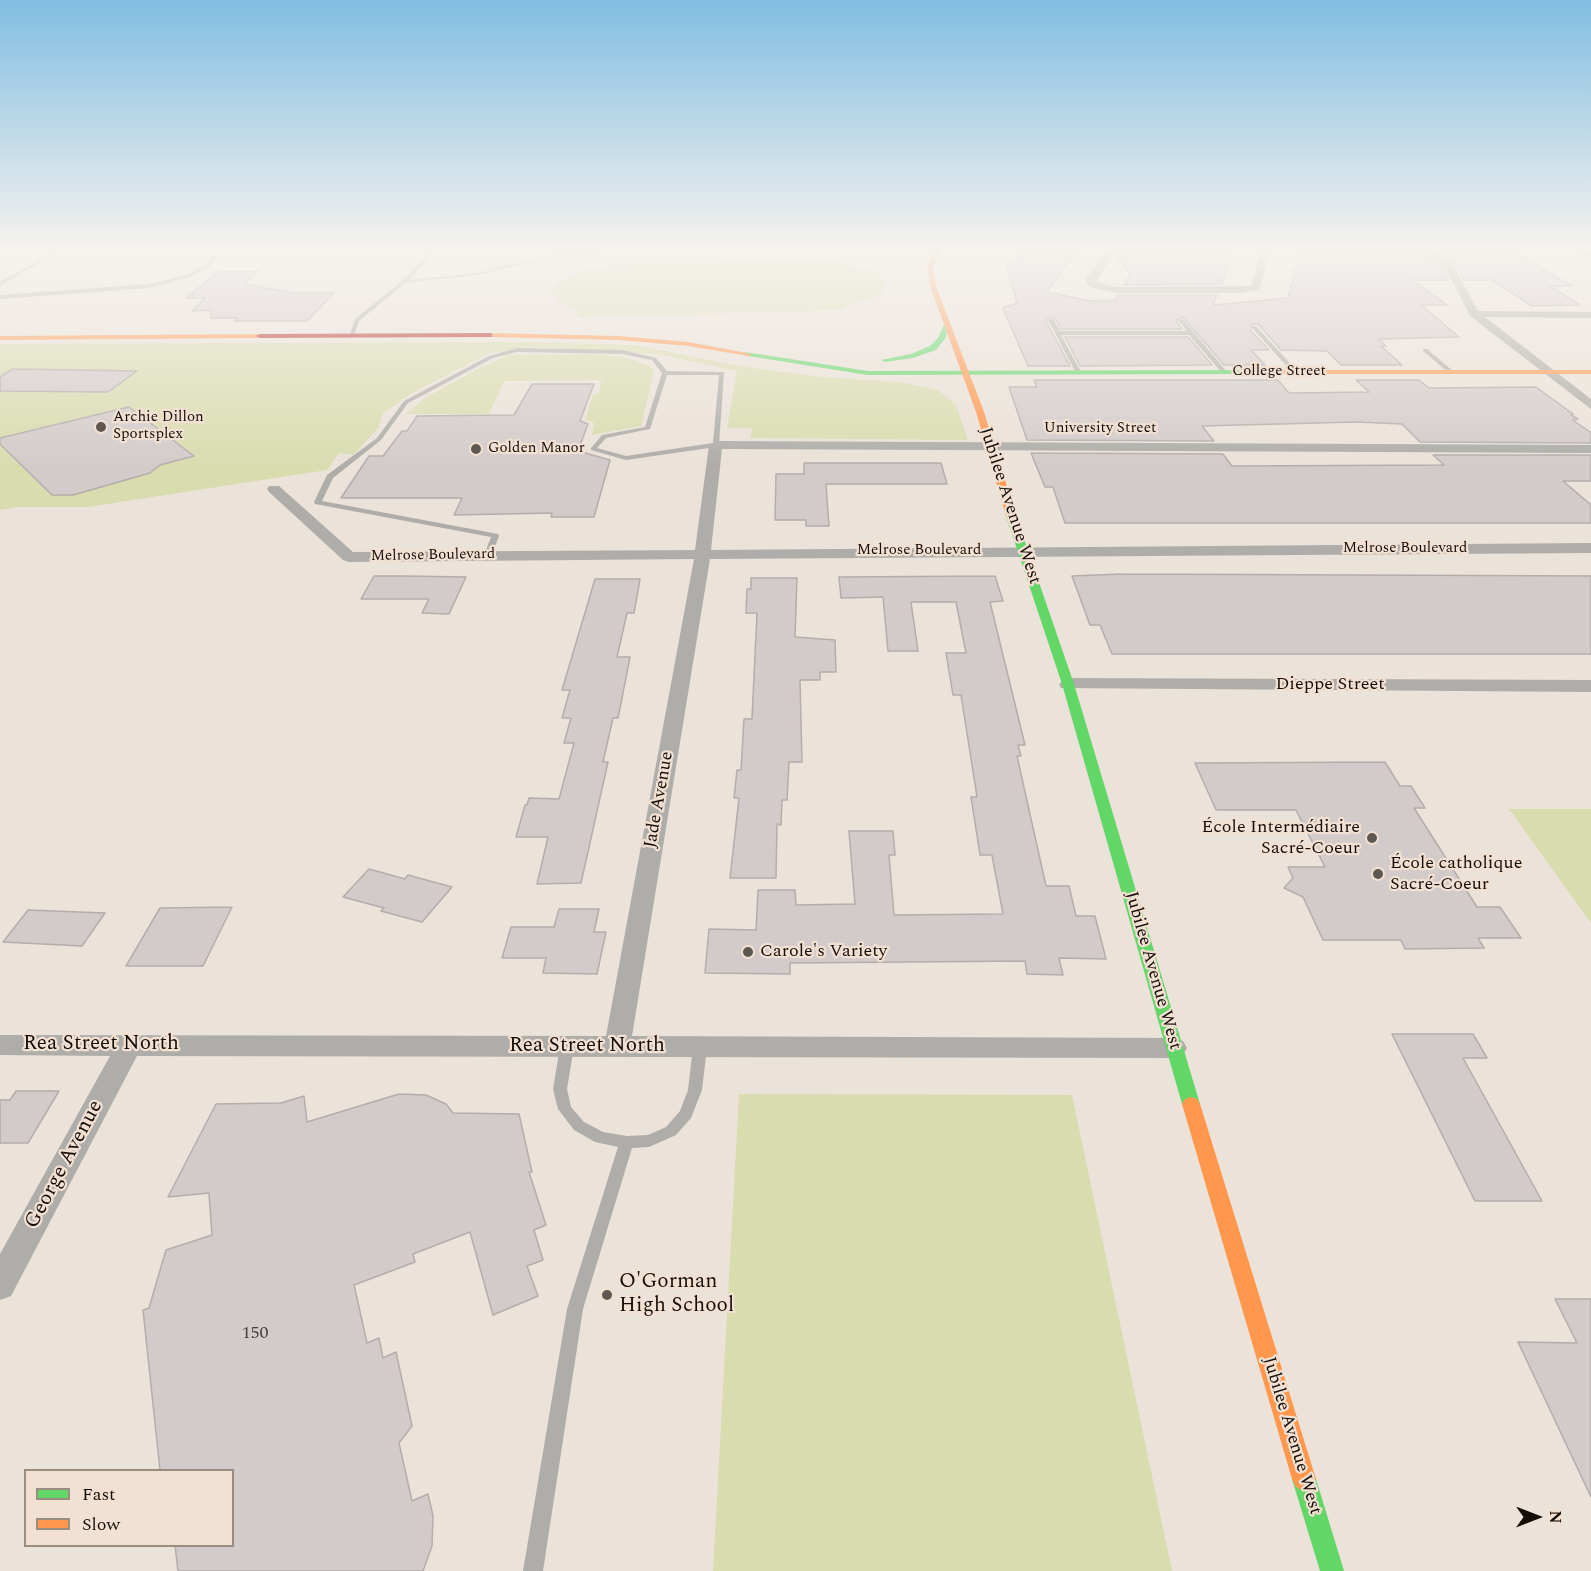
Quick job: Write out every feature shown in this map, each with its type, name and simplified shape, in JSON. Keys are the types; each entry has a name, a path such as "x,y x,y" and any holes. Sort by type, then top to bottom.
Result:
{"main road":[{"name":"Jubilee Avenue West","path":"944,320 980,412 988,445 1068,684 1174,1048 1332,1571"},
{"path":"811,366 914,356 933,348 941,339 946,326"},
{"path":"0,338 351,336 619,338 688,345 811,366 917,379 952,390 980,412"},
{"name":"College Street","path":"868,373 1591,372"}],"street":[{"path":"1482,320 1545,372 1591,405"},
{"path":"703,553 716,445"},
{"name":"University Street","path":"716,445 1591,449"},
{"name":"Melrose Boulevard","path":"274,489 349,557 1022,550 1591,548"},
{"name":"Jade Avenue","path":"617,1047 703,553"},
{"name":"Dieppe Street","path":"1068,684 1591,686"},
{"name":"Rea Street North","path":"0,1045 1174,1048"},
{"name":"George Avenue","path":"0,1285 129,1046"}],"lane":[{"path":"351,336 357,320"},
{"path":"1051,320 1078,372"},
{"path":"1181,320 1224,372"},
{"path":"1254,327 1295,372"},
{"path":"1057,333 1191,333"},
{"path":"488,555 495,536 318,502 330,477 379,439 406,402 491,357 517,350 622,352 654,359 665,373"},
{"path":"1425,350 1451,372"},
{"path":"665,373 722,373 716,445 626,458 593,449 604,436 648,428 665,373"},
{"path":"567,1047 560,1089 565,1109 579,1126 600,1138 627,1142 649,1141 671,1131 686,1114 695,1090 700,1047"},
{"path":"533,1571 574,1309 627,1142"}],"green space":[{"path":"535,342 634,345 739,366 821,377 901,382 938,390 956,405 968,440 750,438 752,428 727,428 737,371 657,354 529,347 490,353 414,392 383,413 379,427 353,455 339,453 327,470 88,507 16,507 0,510 0,344"},
{"path":"596,354 624,357 650,366 654,371 641,426 592,435 594,423 585,419 593,395 600,392 601,380 504,381 489,414 406,414 425,398 475,370 509,355"},
{"path":"1509,809 1591,809 1591,923"},
{"path":"739,1094 1072,1095 1172,1571 713,1571"}],"building":[{"path":"236,320 308,320 307,321"},
{"path":"1008,320 1047,320 1070,366 1028,366"},
{"path":"1056,320 1176,320 1182,329 1061,329"},
{"path":"1186,320 1439,320 1459,337 1379,339 1386,346 1381,346 1402,365 1341,365 1327,351 1281,350 1258,324 1252,324 1250,330 1269,350 1251,350 1265,365 1224,365"},
{"path":"1065,337 1188,337 1212,365 1080,366"},
{"path":"13,369 137,371 108,392 0,391 0,377"},
{"path":"1034,380 1278,380 1289,393 1369,392 1356,380 1419,380 1429,388 1536,387 1578,419 1573,420 1591,433 1591,443 1420,442 1402,424 1356,422 1202,426 1214,441 1027,440 1009,387 1037,387"},
{"name":"Golden Manor","path":"532,384 594,384 580,421 588,424 578,451 610,460 594,517 551,517 552,513 454,515 462,498 341,498 369,456 383,456 402,431 407,431 417,416 514,415"},
{"name":"Archie Dillon Sportsplex","path":"129,407 194,456 160,465 150,473 73,495 52,495 0,444 0,438"},
{"path":"1031,453 1223,454 1232,466 1444,465 1433,455 1591,455 1591,481 1563,481 1591,505 1591,523 1065,523 1053,487 1045,487"},
{"path":"804,463 941,463 947,484 826,484 829,526 806,526 806,520 775,520 776,474 804,474"},
{"path":"1122,574 1591,576 1591,654 1112,654 1100,625 1090,625 1072,576"},
{"path":"374,576 466,577 449,614 422,613 429,599 361,599"},
{"path":"995,576 1003,601 990,602 1025,745 1018,745 1021,756 1017,756 1046,886 1069,886 1076,916 1095,916 1106,959 1059,958 1063,975 1027,974 1025,961 790,963 790,974 705,973 709,929 756,930 758,890 795,890 796,905 855,904 849,831 893,831 895,855 889,855 894,915 1003,914 992,855 980,855 971,797 977,797 961,695 953,695 946,653 966,653 956,602 911,602 918,651 888,651 883,597 841,598 839,577"},
{"path":"751,578 797,578 795,637 835,640 836,672 820,672 820,680 800,680 802,762 789,762 787,800 782,800 781,825 777,824 776,878 730,878 739,798 734,798 737,770 741,770 744,719 752,719 757,613 746,613 747,589 751,589"},
{"path":"595,579 640,579 634,613 627,613 617,657 630,657 618,718 613,718 603,762 608,762 581,883 537,884 548,837 516,837 529,798 559,799 574,743 564,743 571,718 562,718 570,690 562,690"},
{"name":"École Intermédiaire Sacré-Coeur","path":"1385,762 1400,786 1411,786 1425,808 1414,808 1477,907 1500,907 1521,938 1478,938 1484,948 1405,949 1401,940 1323,940 1303,897 1284,888 1293,878 1288,867 1325,867 1296,810 1216,810 1195,763"},
{"path":"369,869 405,879 408,875 452,887 422,922 381,911 384,908 343,897"},
{"path":"232,907 203,966 126,966 160,908"},
{"path":"559,909 599,909 594,932 606,932 597,974 543,973 546,958 502,958 511,927 554,927"},
{"path":"28,910 105,913 82,946 3,942"},
{"path":"1392,1034 1473,1034 1487,1058 1463,1058 1542,1201 1475,1201"},
{"path":"16,1091 59,1091 28,1143 0,1143 0,1100 10,1100"},
{"path":"399,1094 426,1095 446,1104 453,1113 519,1114 532,1172 529,1172 546,1225 534,1230 543,1260 527,1266 538,1296 493,1315 470,1232 413,1254 415,1262 354,1285 367,1343 379,1338 383,1358 396,1352 412,1426 399,1443 412,1501 428,1494 433,1516 432,1546 423,1571 178,1571 175,1547 234,1547 234,1469 160,1469 143,1310 149,1308 166,1250 212,1235 209,1193 168,1197 216,1104 281,1103 304,1096 307,1122"},
{"path":"1555,1299 1591,1299 1591,1497 1518,1342 1577,1343"}],"traffic: fast":[{"path":"885,360 913,356 933,348 941,339 946,326"},
{"path":"748,354 868,373 1242,372"},
{"path":"1011,516 1068,684 1191,1104"},
{"path":"1304,1479 1332,1571"}],"traffic: slow":[{"path":"946,320 980,412 1011,516"},
{"path":"489,335 619,338 688,344 748,354"},
{"path":"0,338 260,336"},
{"path":"1242,372 1591,372"},
{"path":"1191,1104 1304,1479"}],"traffic: jam":[{"path":"260,336 489,335"}],"place":[{"name":"Archie Dillon Sportsplex","path":"101,427"},
{"name":"Golden Manor","path":"476,449"},
{"name":"École Intermédiaire Sacré-Coeur","path":"1372,838"},
{"name":"École catholique Sacré-Coeur","path":"1378,874"},
{"name":"Carole's Variety","path":"748,952"},
{"name":"O'Gorman High School","path":"607,1295"}]}
